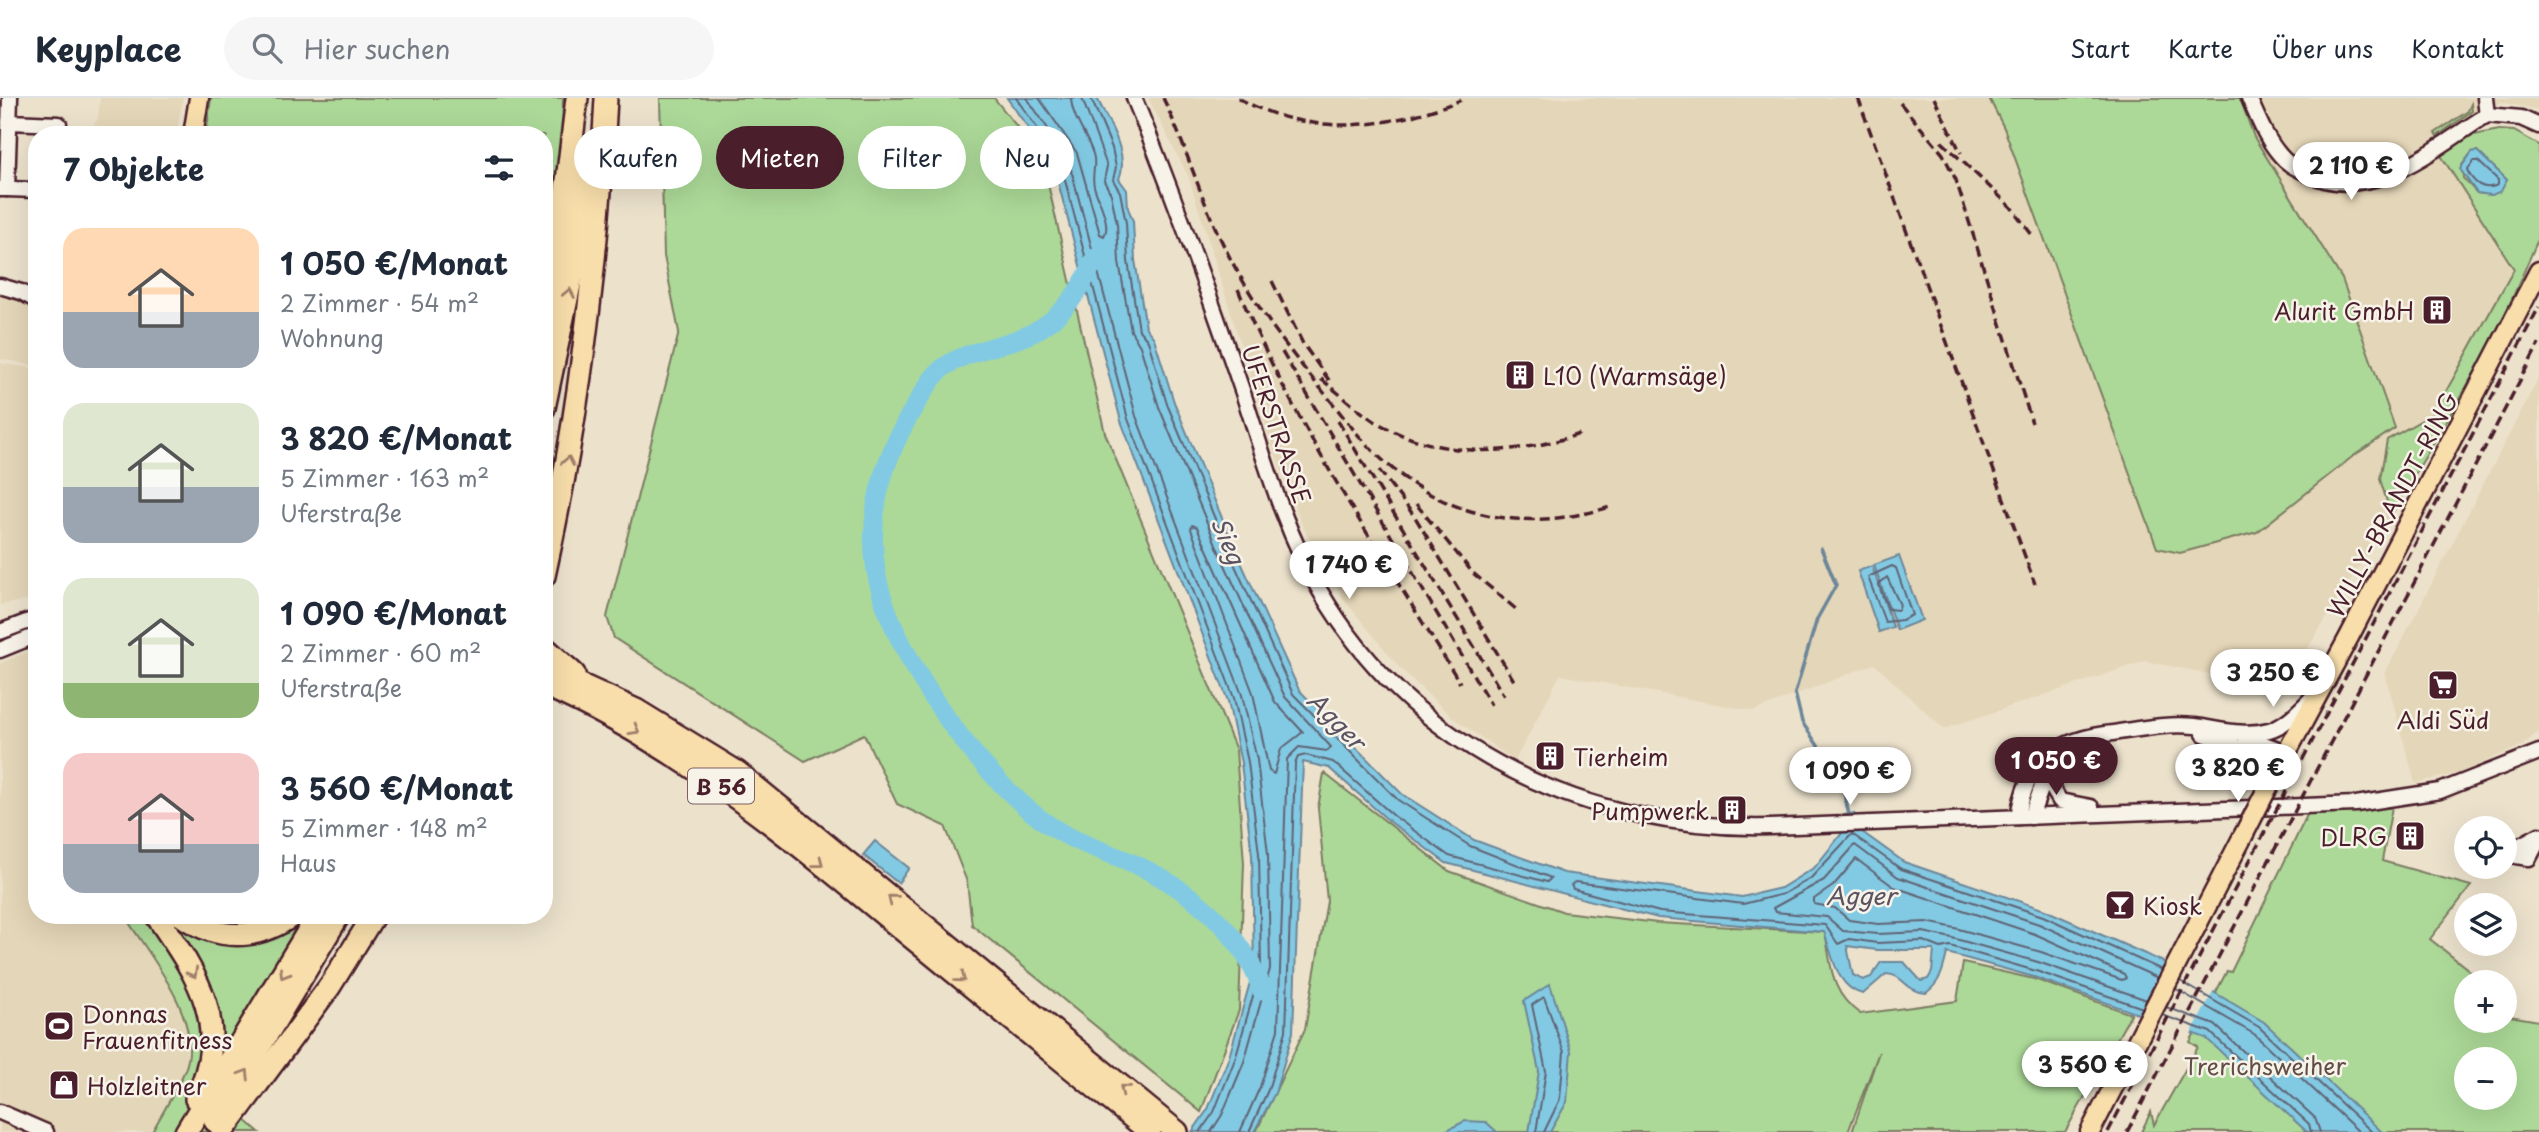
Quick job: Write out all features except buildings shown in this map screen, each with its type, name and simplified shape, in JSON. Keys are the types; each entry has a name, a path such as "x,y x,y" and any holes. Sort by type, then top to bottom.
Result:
{"highway":[{"path":"553,275 568,190 577,98"},
{"path":"553,365 577,251 596,98"},
{"path":"553,528 577,401 596,248 606,98"},
{"path":"553,658 583,693"},
{"name":"B 56","path":"553,674 583,693 683,737 737,772 1150,1132"},
{"name":"B 56","path":"553,687 583,693"},
{"path":"553,694 583,693"},
{"path":"162,924 199,982 211,1021 212,1040 206,1075 183,1132"},
{"path":"196,924 211,933 229,936 260,932 276,924"},
{"path":"183,1132 312,924"},
{"path":"208,1132 334,924"},
{"path":"222,1132 330,986 368,924"},
{"name":"B 56","path":"914,928 1177,1132"}],"main road":[{"path":"194,126 199,98"},
{"name":"WILLY-BRANDT-RING","path":"2090,1132 2189,944 2268,784 2319,692 2539,271"}],"street":[{"path":"10,98 3,189 28,190"},
{"name":"UFERSTRASSE","path":"1134,98 1190,240 1289,530 1321,593 1377,668 1449,732 1485,756 1561,793 1615,811 1678,824 1745,828 2119,814 2385,801 2440,791 2539,752"},
{"path":"2249,98 2270,142 2289,164 2316,178 2355,184 2391,174 2487,115 2521,118 2539,126"},
{"path":"2485,98 2487,115"},
{"path":"9,122 59,124"},
{"path":"0,286 28,296"},
{"path":"0,632 28,621"},
{"path":"0,650 28,639"},
{"path":"2024,817 2022,793 2043,759 2067,743 2130,728 2179,725 2257,733 2280,726 2319,692"},
{"path":"2179,725 2283,758"},
{"path":"2227,731 2270,743 2283,758"},
{"path":"2024,817 2049,767 2063,752 2105,734"},
{"path":"2207,735 2256,760 2265,772 2268,784"},
{"path":"2049,767 2052,791 2062,803 2111,810 2119,814"},
{"path":"0,1112 46,1132"}],"shaded area":[{"path":"100,98 183,98 178,126 93,126 98,118"},
{"path":"1148,98 2539,98 2539,110 2501,102 2434,143 2514,269 2434,413 2420,420 2380,479 2391,515 2290,677 2214,675 2145,661 1944,729 1874,664 1754,711 1560,675 1515,761 1453,718 1399,667 1342,597 1302,525 1271,442 1189,178"},
{"path":"0,294 28,303 28,364 0,359"},
{"path":"0,363 28,368 28,600 0,605"},
{"path":"2539,377 2539,731 2523,745 2459,773 2415,783 2385,673"},
{"path":"28,652 28,924 130,924 183,1007 188,1040 186,1067 152,1132 0,1132 0,663"}],"green space":[{"path":"211,98 563,98 562,133 553,196 553,126 207,126"},
{"path":"660,98 994,98 1016,126 980,126 980,189 1049,189 1105,433 1236,750 1244,863 1239,1010 1201,1112 972,925 967,882 945,826 897,804 864,734 805,761 614,638 607,617 679,332 664,256 662,189 702,189 702,126 661,126"},
{"path":"1989,98 2240,98 2254,137 2342,279 2395,428 2352,457 2257,532 2180,553 2157,548 2004,128"},
{"path":"2471,104 2472,111 2437,136 2435,133 2468,111"},
{"path":"2499,130 2514,131 2539,145 2539,237 2495,338 2391,515 2380,479 2387,440 2434,413 2514,269 2440,154 2469,136","holes":["2477,151 2507,180 2492,195 2477,193 2463,178 2462,165 2472,152"]},
{"path":"1324,773 1449,871 1564,912 1658,923 1825,932 1837,987 1860,1014 1957,1001 1963,963 2034,979 2131,1014 2065,1132 1852,1132 1879,1052 1848,1132 1256,1132 1305,1029 1327,901 1318,808"},
{"name":"Trerichsweiher","path":"2392,807 2382,861 2471,886 2466,893 2454,893 2454,908 2430,939 2469,970 2454,970 2454,1033 2517,1033 2517,1017 2539,1021 2539,1132 2141,1132 2151,1112 2154,1125 2198,1047 2190,1042 2227,971 2231,972 2308,813"},
{"path":"130,924 155,924 189,974 205,1019 198,1079 259,1132 152,1132 185,1070 189,1051 181,1010 160,968"},
{"path":"167,924 187,924 206,936 263,924 301,924 220,1060"}],"water":[{"path":"1007,98 1097,98 1120,148 1122,169 1119,179 1127,190 1128,208 1133,221 1135,260 1146,328 1154,338 1174,402 1234,547 1299,690 1402,794 1474,840 1564,873 1742,897 1781,888 1815,867 1842,833 1844,815 1854,813 1858,829 1904,862 2045,910 2161,961 2264,1022 2382,1132 2307,1132 2206,1038 2034,977 1947,953 1938,980 1926,993 1919,992 1897,977 1886,974 1863,994 1854,991 1841,978 1824,932 1658,918 1446,863 1389,821 1329,768 1303,762 1293,1032 1275,1093 1254,1132 1192,1132 1208,1109 1229,1057 1254,968 1252,855 1241,763 1228,701 1121,421 1060,189 1074,189 1074,126 1027,126","holes":["1847,946 1877,950 1934,950 1932,972 1928,979 1921,981 1904,962 1881,962 1871,977 1863,980 1853,975"]},
{"path":"2477,151 2507,180 2501,191 2492,195 2477,193 2460,169 2472,152"},
{"path":"1899,556 1922,620 1897,630 1874,565"},
{"path":"1872,566 1893,627 1879,632 1858,571"},
{"path":"875,841 909,868 898,883 863,855"},
{"path":"1550,984 1571,1051 1567,1102 1550,1132 1529,1132 1539,1071 1524,1001"},
{"path":"1465,1121 1486,1122 1497,1132 1443,1132"}],"pier":[{"path":"2167,961 2214,990 2190,1036 2138,1017"}],"waterway":[{"path":"1095,258 1074,296 1044,326 1018,339 952,362 940,370 930,383 897,440 881,482 874,526 876,571 885,604 921,680 974,754 1033,813 1062,833 1159,876 1197,902 1229,933 1253,970 1262,991"},
{"path":"1821,548 1836,585 1817,619 1795,693 1802,722 1841,780 1850,819"}],"railway":[{"path":"1163,98 1217,231 1246,287 1294,356 1372,450 1398,473 1425,491 1453,505 1483,514 1513,519 1544,519 1610,507"},
{"path":"1238,98 1265,111 1293,119 1349,125 1405,118 1461,100"},
{"path":"1858,98 2035,584"},
{"path":"1934,98 1961,153"},
{"path":"1900,103 1943,154 1956,180 2032,423"},
{"path":"1941,141 2011,207 2032,235"},
{"path":"1272,281 1303,344 1331,383"},
{"path":"1238,289 1261,341 1313,441 1460,683"},
{"path":"2108,1132 2539,307"},
{"path":"2127,1132 2539,344"},
{"path":"1282,352 1491,705"},
{"path":"1321,379 1376,422 1426,443 1452,448 1504,450 1557,441 1583,433"},
{"path":"1338,421 1504,696"},
{"path":"1379,470 1415,517 1516,684"},
{"path":"1416,504 1473,573 1517,610"}],"place":[{"name":"Alurit GmbH","path":"2437,310"},
{"name":"L10 (Warmsäge)","path":"1520,375"},
{"name":"Aldi Süd","path":"2443,685"},
{"name":"Tierheim","path":"1550,756"},
{"name":"Pumpwerk","path":"1732,810"},
{"name":"DLRG","path":"2410,836"},
{"name":"Kiosk","path":"2120,905"},
{"name":"Donnas Frauenfitness","path":"59,1026"},
{"name":"Holzleitner","path":"64,1085"}],"water label":[{"name":"Sieg","path":"1229,540"},
{"name":"Agger","path":"1337,720"},
{"name":"Agger","path":"1861,895"}]}
